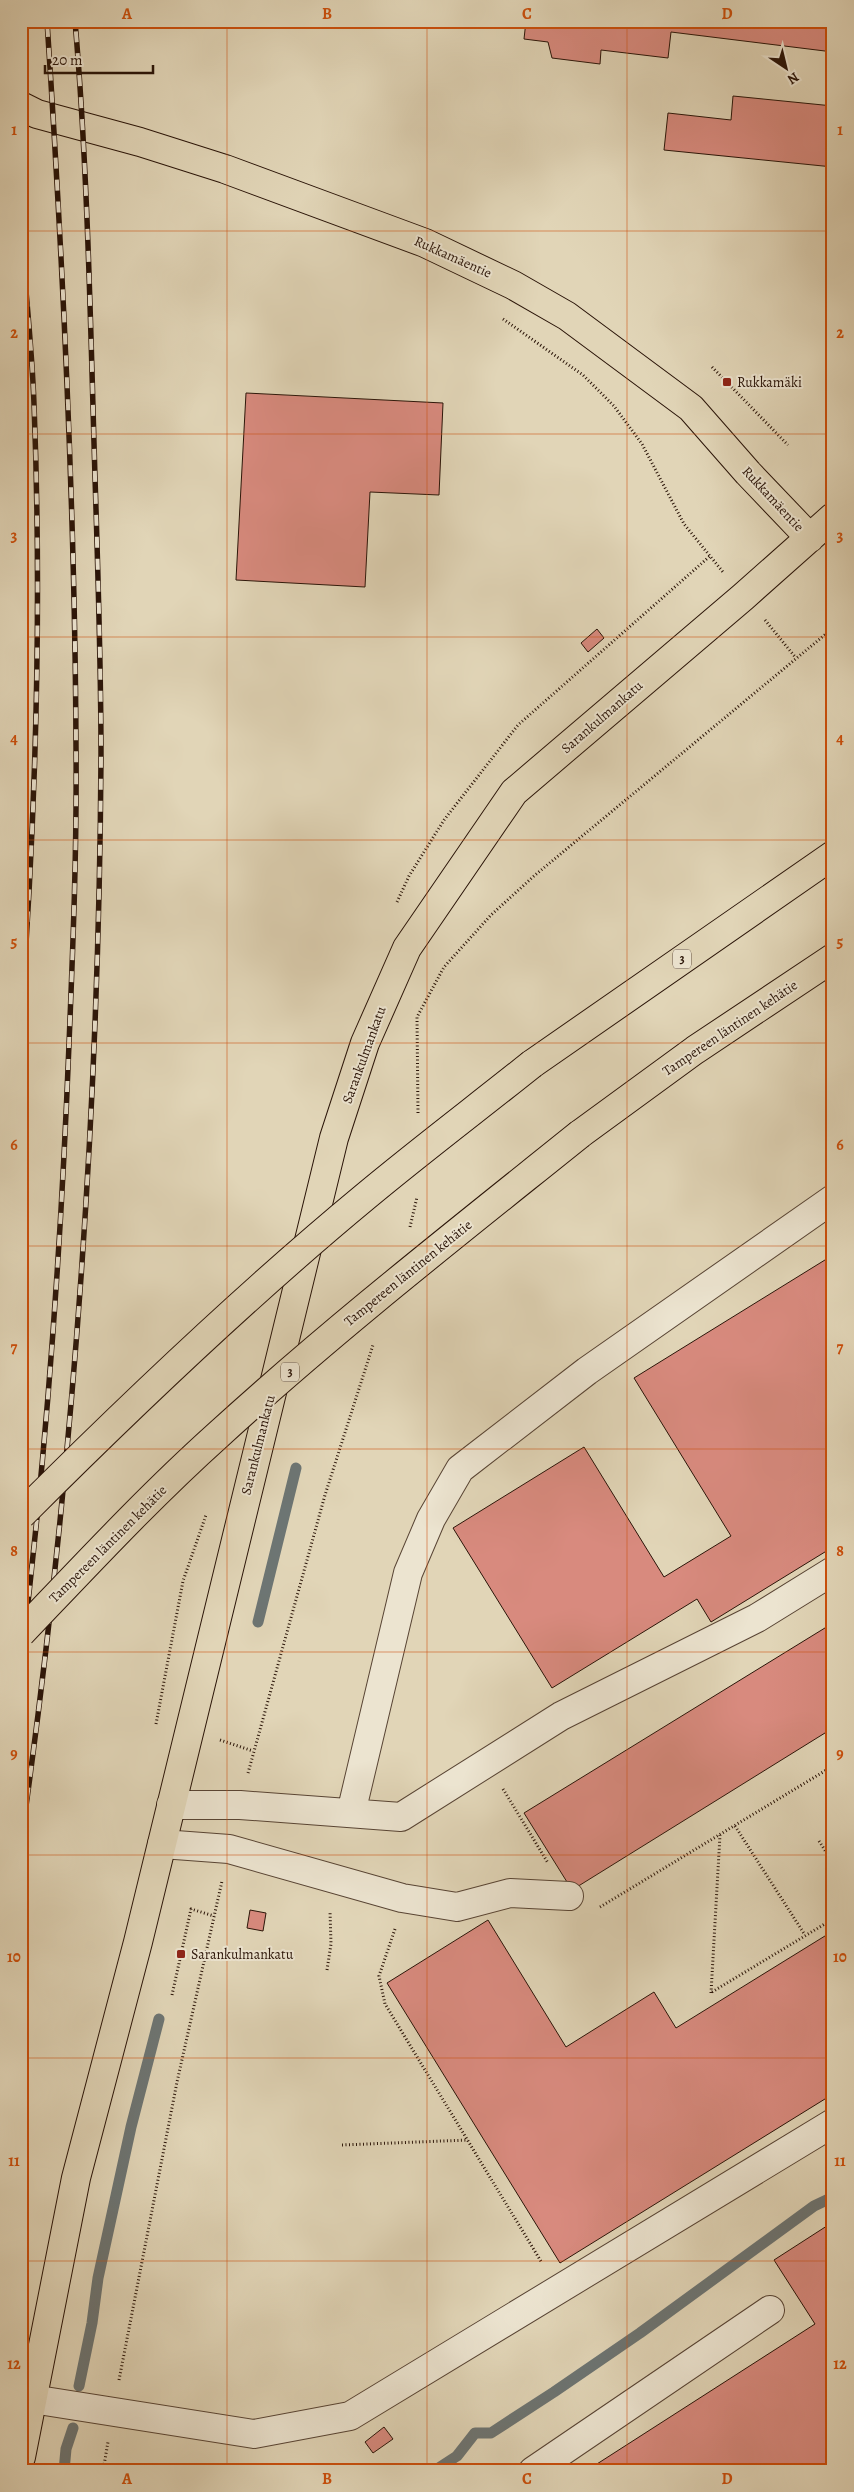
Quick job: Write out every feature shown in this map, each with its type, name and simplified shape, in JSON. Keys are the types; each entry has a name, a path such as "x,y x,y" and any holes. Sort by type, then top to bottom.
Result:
{"main road":[{"name":"Rukkamäentie","path":"21,106 37,114 140,142 225,169 425,243 513,285 567,316 691,408 748,473 810,538"},
{"name":"Sarankulmankatu","path":"21,2457 76,2178 162,1844 334,1138 365,1043 407,948 514,792 744,597 833,517"},
{"name":"3","path":"21,1515 111,1425 234,1311 365,1197 532,1064 833,855"},
{"name":"Tampereen läntinen kehätie","path":"21,1633 217,1436 367,1305 580,1134 695,1050 833,958"}],"lane":[{"path":"351,1813 408,1572 431,1519 460,1469 586,1371 833,1199"},
{"path":"171,1805 240,1805 400,1817 561,1716 757,1618 833,1571"},
{"path":"162,1844 229,1849 405,1899 457,1906 510,1893 569,1896"},
{"path":"32,2399 254,2434 350,2416 833,2123"},
{"path":"533,2471 770,2310"}],"path":[{"path":"494,314 583,375 614,406 642,444 684,524 710,556"},
{"path":"712,367 788,445"},
{"path":"764,620 796,658"},
{"path":"418,1117 417,1017 444,967 491,915 534,876 833,628"},
{"path":"408,1232 417,1203 417,1194"},
{"path":"240,1805 253,1751 325,1495 376,1335"},
{"path":"155,1724 183,1581 199,1539"},
{"path":"486,1763 582,1918 833,1766"},
{"path":"735,1826 805,1935"},
{"path":"720,1835 711,1993 833,1919"},
{"path":"819,1841 833,1862"},
{"path":"103,2471 177,2082 229,1849"},
{"path":"405,1899 379,1976 385,2004 558,2290"},
{"path":"327,1970 331,1944 330,1906"},
{"path":"172,1995 191,1910 214,1916"},
{"path":"342,2145 468,2140"}],"building":[{"path":"526,21 833,21 833,52 671,32 668,58 601,50 600,64 552,58 548,42 524,39"},
{"path":"733,96 833,106 833,167 664,150 668,113 731,120"},
{"path":"246,393 443,403 439,495 370,492 365,587 236,580"},
{"path":"597,629 604,638 588,652 581,643"},
{"path":"833,1255 833,1547 711,1622 697,1599 552,1688 453,1528 584,1447 664,1577 731,1536 634,1378"},
{"path":"833,1623 833,1728 572,1890 524,1813"},
{"path":"250,1910 266,1913 263,1931 247,1928"},
{"path":"488,1920 566,2047 654,1992 676,2028 833,1931 833,2094 560,2263 387,1983"},
{"path":"833,2222 833,2471 586,2471 815,2324 774,2260"},
{"path":"384,2427 393,2439 373,2453 365,2442"}],"waterway":[{"path":"258,1622 296,1468"},
{"path":"79,2386 92,2323 98,2278 131,2127 159,2019"},
{"path":"434,2471 457,2456 475,2433 491,2433 554,2392 640,2333 814,2206 833,2197"},
{"path":"64,2471 66,2449 73,2428"}],"railway":[{"path":"21,1662 38,1508 57,1276 69,1044 76,821 71,475 63,293 47,21"},
{"path":"21,1842 55,1571 68,1436 88,1164 95,1027 101,755 99,599 88,232 75,21"},
{"path":"21,230 33,382 37,558 34,788 21,1018"}],"place":[{"name":"Rukkamäki","path":"727,382"},
{"name":"Sarankulmankatu","path":"181,1954"}]}
